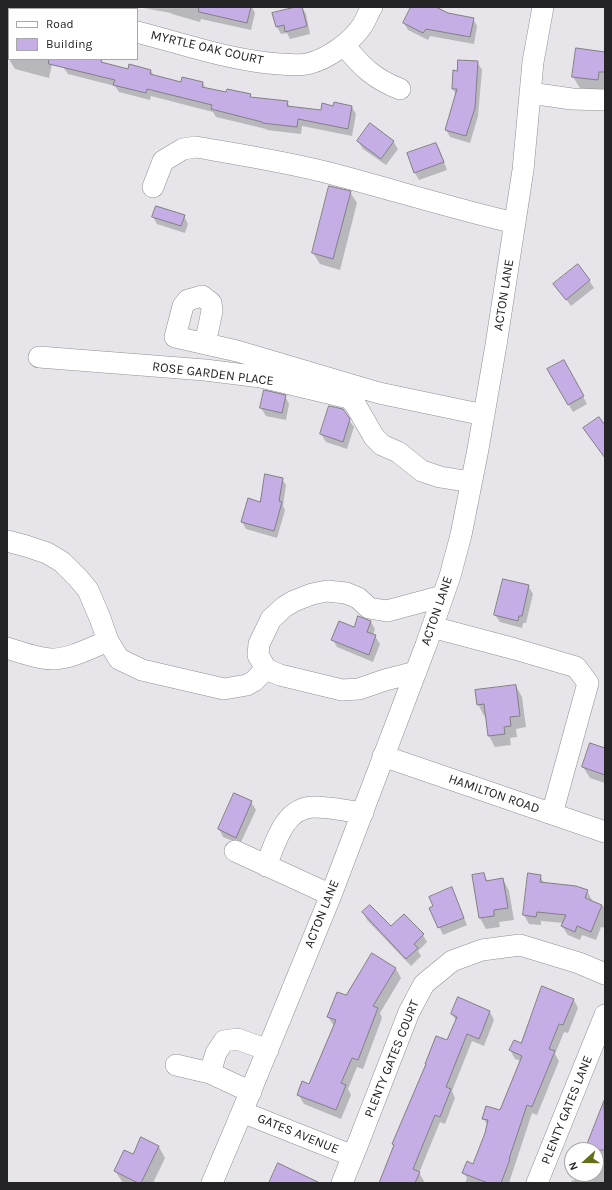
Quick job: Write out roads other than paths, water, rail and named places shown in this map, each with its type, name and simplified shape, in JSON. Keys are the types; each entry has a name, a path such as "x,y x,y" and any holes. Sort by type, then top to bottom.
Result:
{"street":[{"name":"MYRTLE OAK COURT","path":"138,32 224,55 259,62 284,65 307,64 324,57 344,45 362,26 372,7"},
{"name":"ACTON LANE","path":"212,1183 251,1092 363,813 450,576 461,535 484,416 523,170 533,62 543,7"},
{"path":"344,45 359,63 375,76 385,83 400,89"},
{"path":"530,93 605,100"},
{"path":"153,187 163,161 183,149 196,147 279,162 332,174 476,214 515,223"},
{"path":"204,344 237,351 379,393 484,416"},
{"name":"ROSE GARDEN PLACE","path":"39,357 205,370 261,377 349,398 355,404 374,437 382,445 398,452 422,471 440,477 471,482"},
{"path":"7,541 47,553 62,562 78,578 88,590 108,641 119,659 142,670 224,689 247,685 254,681 266,669"},
{"path":"416,672 359,689 342,690 280,675 266,669 258,655 259,644 271,619 294,600 312,594 327,591 346,593 358,598 369,608 387,610 443,596"},
{"path":"432,627 515,648 576,667 588,683 552,814"},
{"path":"7,648 20,653 52,659 71,656 108,641"},
{"name":"HAMILTON ROAD","path":"383,756 605,832"},
{"path":"266,866 281,830 290,817 296,812 312,807 363,813"},
{"path":"236,851 330,895"},
{"name":"PLENTY GATES COURT","path":"342,1183 409,1012 424,984 452,961 482,950 520,945 578,963 605,974"},
{"name":"PLENTY GATES LANE","path":"537,1183 605,1015"},
{"path":"210,1073 216,1054 224,1041 237,1039 268,1050"},
{"path":"176,1065 210,1073 251,1092"},
{"name":"GATES AVENUE","path":"242,1112 353,1156"}]}
